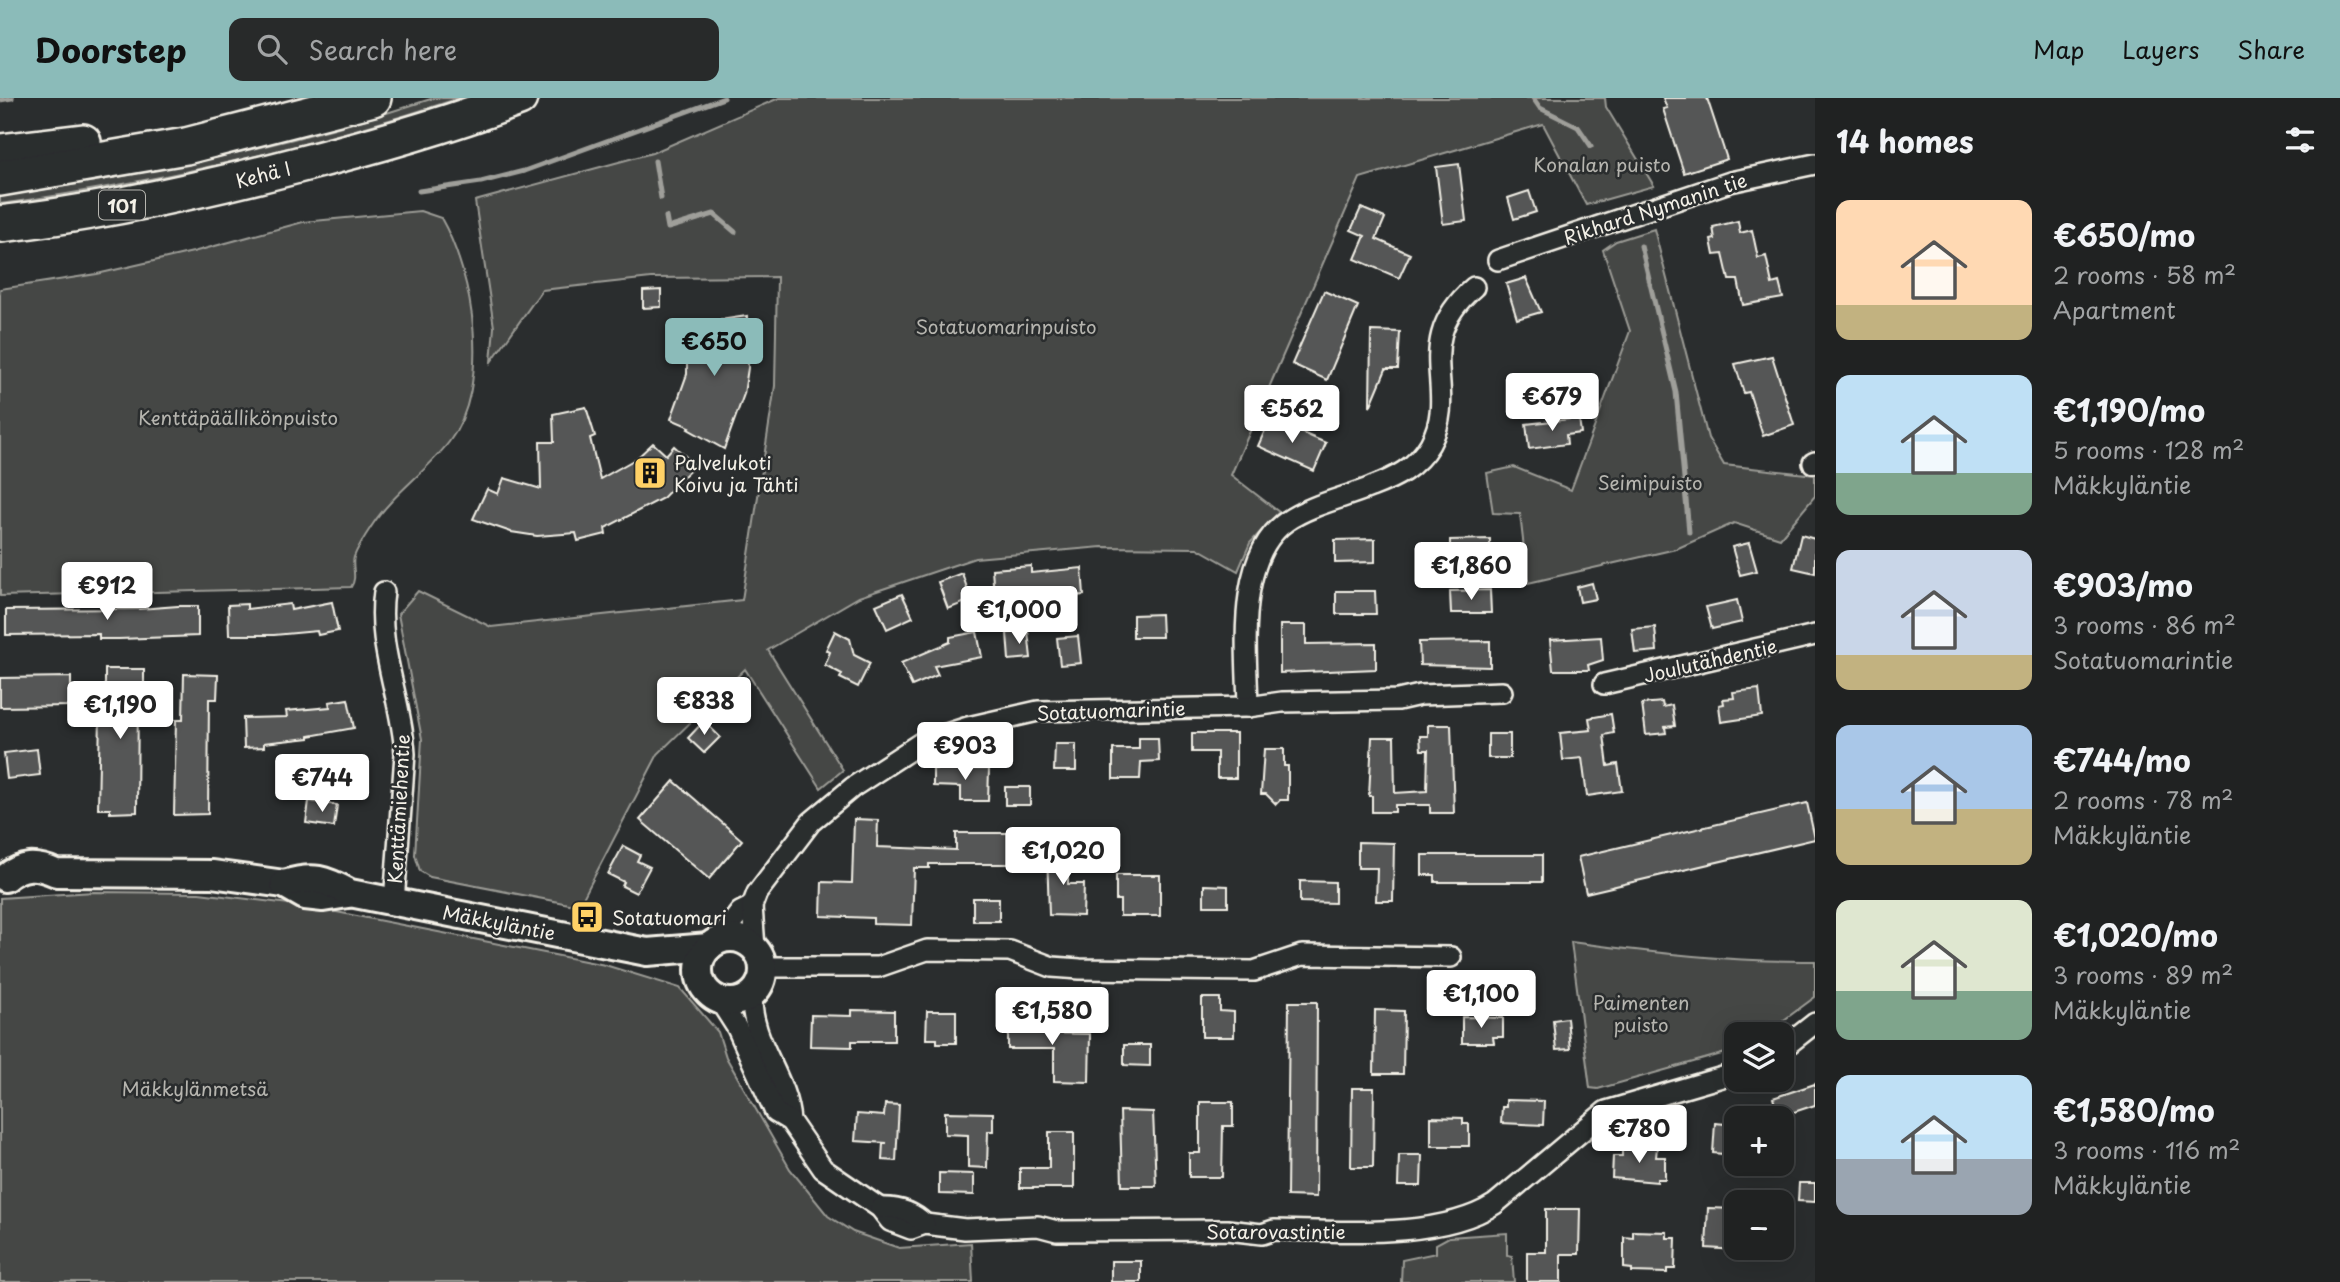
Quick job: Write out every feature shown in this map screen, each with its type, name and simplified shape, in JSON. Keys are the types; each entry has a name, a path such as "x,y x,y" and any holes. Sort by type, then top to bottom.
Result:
{"highway":[{"name":"101","path":"0,178 186,146 373,98"},
{"name":"Kehä I","path":"0,224 120,206 243,180 462,120 519,98"},
{"name":"101","path":"0,152 123,136 186,146"}],"street":[{"name":"Rikhard Nymanin tie","path":"1498,260 1730,182 1815,163"},
{"path":"1248,707 1250,586 1264,544 1276,530 1297,516 1394,478 1421,457 1436,433 1440,411 1437,362 1440,339 1455,307 1474,287"},
{"name":"Kenttämiehentie","path":"383,592 380,615 404,733 405,754 394,901"},
{"name":"Joulutähdentie","path":"1604,684 1815,635"},
{"name":"Sotatuomarintie","path":"713,944 740,912 752,906 757,893 811,822 871,773 922,742 968,727 1038,711 1248,707 1282,702 1398,700 1420,695 1502,692"},
{"name":"Mäkkyläntie","path":"3,878 18,868 29,866 41,866 56,873 212,874 284,884 306,877 327,880 350,893 647,952 713,944"},
{"path":"752,906 759,958 761,983 752,995 736,1002 710,990 700,963 713,944 741,940 759,958 869,968 927,950 1010,951 1052,967 1080,969 1254,971 1302,955 1451,957"},
{"name":"Mäkkyläntie","path":"647,952 710,990"},
{"name":"Sotarovastintie","path":"710,990 737,1028 775,1111 790,1121 823,1169 880,1208 894,1207 915,1215 925,1224 965,1228 1038,1226 1057,1231 1227,1230 1241,1234 1274,1230 1369,1231 1415,1228 1489,1208 1594,1120 1625,1104 1724,1076"},
{"name":"Sotarovastintie","path":"752,995 752,1021 789,1105 790,1121"},
{"path":"1794,1040 1815,1023"}],"green space":[{"path":"434,98 460,98 346,133 232,162 117,185 0,204 0,196 219,157 327,130"},
{"name":"Sotatuomarinpuisto","path":"779,98 1605,98 1606,107 1654,186 1586,205 1543,124 1360,178 1231,475 1279,512 1250,543 1238,571 1197,548 1102,547 975,558 859,597 768,650 843,770 821,788 745,669 658,754 579,906 430,877 420,871 415,855 422,739 398,614 418,591 491,627 742,600 775,386 777,277 651,278 542,290 491,362 494,327 475,201 652,153"},
{"name":"Kenttäpäällikönpuisto","path":"420,211 441,218 453,242 462,270 474,331 471,392 462,419 449,442 381,513 363,540 354,557 354,580 351,587 0,596 0,289 97,274 193,252 303,222"},
{"name":"Seimipuisto","path":"1654,229 1708,438 1724,465 1815,475 1815,496 1780,538 1734,523 1676,549 1528,583 1520,514 1493,513 1487,473 1514,467 1571,490 1630,331 1603,250 1616,241"},
{"name":"Mäkkylänmetsä","path":"94,892 199,893 306,906 605,965 680,988 718,1032 726,1057 790,1169 828,1216 853,1232 899,1248 971,1243 973,1282 0,1282 0,898"},
{"name":"Paimenten puisto","path":"1571,942 1693,956 1815,961 1815,997 1781,1022 1724,1022 1724,1053 1598,1089 1590,1088"},
{"path":"1507,1233 1507,1255 1512,1256 1514,1282 1401,1282 1402,1260 1436,1253 1436,1244 1449,1237"}],"building":[{"path":"1663,98 1707,98 1727,159 1684,173 1663,109 1667,108"},
{"path":"1459,164 1466,221 1443,224 1436,167"},
{"path":"1529,191 1536,212 1514,219 1508,198"},
{"path":"1361,208 1385,218 1376,239 1410,254 1399,278 1355,259 1365,236 1351,230"},
{"path":"1738,221 1740,233 1752,230 1758,258 1766,256 1772,284 1779,282 1783,298 1743,305 1738,280 1729,280 1723,254 1714,255 1711,240 1715,239 1713,227"},
{"path":"1526,278 1541,312 1517,319 1506,284"},
{"path":"661,290 661,307 643,308 643,291"},
{"path":"1324,291 1358,306 1327,380 1292,364"},
{"path":"747,316 748,368 744,394 724,449 688,429 690,427 671,419 687,374 687,325"},
{"path":"1371,331 1400,332 1398,369 1386,369 1370,407"},
{"path":"1772,356 1794,425 1763,436 1749,392 1744,393 1735,364"},
{"name":"Palvelukoti Koivu ja Tähti","path":"586,407 595,436 590,438 600,479 637,458 653,443 666,455 674,446 695,465 663,498 605,528 606,534 578,541 576,533 537,536 511,532 473,519 487,489 498,494 504,478 541,489 540,442 554,442 553,414"},
{"path":"1579,418 1581,433 1566,435 1567,444 1529,449 1526,424"},
{"path":"1270,419 1326,443 1314,471 1258,446"},
{"path":"1801,535 1815,539 1815,573 1793,568"},
{"path":"1375,539 1375,562 1335,563 1335,540"},
{"path":"1490,539 1490,562 1450,563 1450,540"},
{"path":"1749,543 1757,571 1740,575 1732,547"},
{"path":"1031,566 1031,573 1082,568 1084,595 1045,599 1044,592 994,597 992,569"},
{"path":"962,573 971,600 948,609 938,582"},
{"path":"1592,583 1596,599 1580,602 1577,587"},
{"path":"1490,590 1491,613 1451,613 1450,591"},
{"path":"1336,591 1375,591 1376,614 1336,614"},
{"path":"902,594 913,617 887,629 876,605"},
{"path":"1737,600 1742,622 1712,629 1706,607"},
{"path":"332,602 338,631 318,635 317,631 229,635 228,605 247,604 247,609 290,604 291,610"},
{"path":"198,606 198,636 99,639 99,634 6,635 6,610"},
{"path":"1161,614 1162,637 1133,637 1133,615"},
{"path":"1280,625 1306,625 1306,644 1376,643 1376,669 1280,673"},
{"path":"1655,627 1657,651 1635,653 1632,629"},
{"path":"835,631 850,639 854,655 870,663 858,687 840,678 842,674 825,665 830,652 826,650"},
{"path":"1028,631 1031,658 1009,660 1007,633"},
{"path":"977,632 982,657 934,666 938,675 912,686 901,663 950,642 950,637"},
{"path":"1078,636 1081,663 1060,665 1057,638"},
{"path":"1601,637 1603,660 1588,665 1589,670 1553,670 1550,640"},
{"path":"1490,641 1490,667 1420,665 1419,642"},
{"path":"105,669 144,669 144,694 138,694 137,812 110,813 110,809 98,809 100,715 105,715"},
{"path":"184,674 218,675 217,699 209,699 208,814 174,815 176,720 183,720"},
{"path":"71,677 71,706 0,707 0,678"},
{"path":"1759,689 1762,716 1721,722 1719,705 1724,704 1723,699 1734,698 1733,692"},
{"path":"348,699 354,728 309,738 264,743 264,747 244,748 243,718 287,717 286,711 330,707 329,702"},
{"path":"1662,702 1663,707 1672,705 1675,726 1665,727 1666,733 1646,735 1642,704"},
{"path":"1611,714 1614,733 1604,735 1608,766 1618,764 1622,791 1587,796 1582,758 1563,760 1560,733 1591,730 1589,718"},
{"path":"704,721 720,737 704,753 688,738"},
{"path":"1428,725 1451,725 1454,813 1430,813 1430,805 1395,805 1395,812 1372,812 1372,796 1369,796 1372,737 1394,737 1395,793 1427,791 1428,750 1421,750 1420,736 1428,736"},
{"path":"1192,733 1236,733 1236,778 1217,778 1217,752 1192,752"},
{"path":"1488,734 1510,734 1510,758 1488,758"},
{"path":"1139,738 1158,738 1159,761 1141,762 1140,779 1113,779 1113,749 1139,749"},
{"path":"1055,744 1076,744 1076,771 1054,771"},
{"path":"37,749 40,775 7,779 4,753"},
{"path":"1264,749 1284,749 1284,766 1288,766 1288,800 1280,800 1276,804 1266,794 1261,794"},
{"path":"933,769 989,769 988,801 961,801 961,787 933,786"},
{"path":"674,781 742,840 709,879 640,820"},
{"path":"1005,787 1030,787 1030,805 1005,805"},
{"path":"309,801 337,805 334,827 306,823"},
{"path":"1807,803 1815,839 1586,893 1578,857"},
{"path":"854,819 878,820 877,847 956,850 956,833 1012,833 1016,864 929,864 929,868 914,868 912,925 873,924 873,918 821,916 822,882 852,883"},
{"path":"1358,842 1394,843 1393,901 1376,901 1377,868 1358,868"},
{"path":"623,846 640,855 637,861 650,867 636,893 622,886 624,882 608,874"},
{"path":"1047,851 1068,851 1068,884 1084,884 1083,916 1049,915"},
{"path":"1422,855 1542,855 1542,882 1435,882 1435,875 1422,875"},
{"path":"1116,875 1160,875 1160,916 1120,916 1120,900 1116,900"},
{"path":"1300,881 1335,882 1335,903 1300,902"},
{"path":"1204,885 1228,886 1228,906 1204,906"},
{"path":"973,898 999,898 999,921 973,921"},
{"path":"1202,998 1220,998 1220,1011 1234,1012 1234,1037 1202,1037"},
{"path":"1289,1002 1317,1002 1316,1197 1287,1196"},
{"path":"852,1010 894,1011 894,1041 852,1041 852,1047 810,1046 811,1015 852,1016"},
{"path":"1375,1010 1404,1011 1403,1074 1374,1074"},
{"path":"927,1011 956,1011 956,1043 937,1043 937,1039 926,1039"},
{"path":"1008,1011 1031,1011 1031,1027 1040,1027 1040,1033 1090,1034 1089,1082 1054,1081 1054,1049 1008,1049"},
{"path":"1462,1017 1503,1018 1503,1037 1493,1037 1494,1043 1462,1043"},
{"path":"1567,1018 1570,1049 1556,1050 1553,1020"},
{"path":"1124,1045 1150,1045 1150,1066 1124,1065"},
{"path":"1815,1084 1815,1105 1794,1112 1794,1106 1776,1106 1773,1098"},
{"path":"1352,1088 1374,1088 1373,1167 1351,1167"},
{"path":"1506,1100 1544,1101 1543,1125 1501,1123 1502,1107 1506,1107"},
{"path":"1200,1102 1233,1102 1233,1126 1223,1126 1222,1177 1189,1177 1189,1153 1200,1153"},
{"path":"885,1104 899,1105 896,1161 882,1160 883,1143 887,1143 855,1141 857,1114 884,1116"},
{"path":"1120,1111 1153,1112 1156,1186 1122,1186"},
{"path":"945,1112 993,1113 993,1131 988,1131 987,1168 968,1167 968,1135 945,1134"},
{"path":"1431,1117 1463,1118 1463,1124 1469,1124 1469,1146 1431,1146"},
{"path":"1715,1123 1724,1124 1724,1154 1713,1153"},
{"path":"1049,1132 1074,1132 1074,1188 1020,1188 1020,1168 1049,1168"},
{"path":"1622,1147 1657,1147 1656,1157 1665,1157 1665,1179 1657,1179 1657,1182 1612,1178 1613,1156 1622,1156"},
{"path":"1399,1155 1422,1155 1421,1186 1398,1186"},
{"path":"939,1173 974,1174 974,1195 939,1194"},
{"path":"1799,1183 1815,1183 1815,1202 1798,1201"},
{"path":"1708,1208 1724,1209 1724,1249 1706,1248"},
{"path":"1546,1209 1580,1209 1579,1254 1561,1254 1561,1282 1527,1282 1527,1252 1546,1252"},
{"path":"1633,1231 1667,1232 1667,1238 1676,1238 1675,1269 1667,1269 1667,1273 1632,1272 1632,1269 1624,1268 1624,1237 1633,1238"},
{"path":"1111,1261 1141,1261 1141,1282 1111,1282"}],"waterway":[{"path":"0,100 12,98"},
{"path":"419,191 481,182 524,171 724,98"},
{"path":"1533,98 1540,108 1578,127 1591,146"},
{"path":"655,161 661,198"},
{"path":"666,217 668,228 714,214 735,232"},
{"path":"1641,246 1676,392 1689,532"}],"place":[{"name":"Palvelukoti Koivu ja Tähti","path":"650,473"},
{"name":"Sotatuomari","path":"587,917"}],"park label":[{"name":"Konalan puisto","path":"1602,164"}]}
